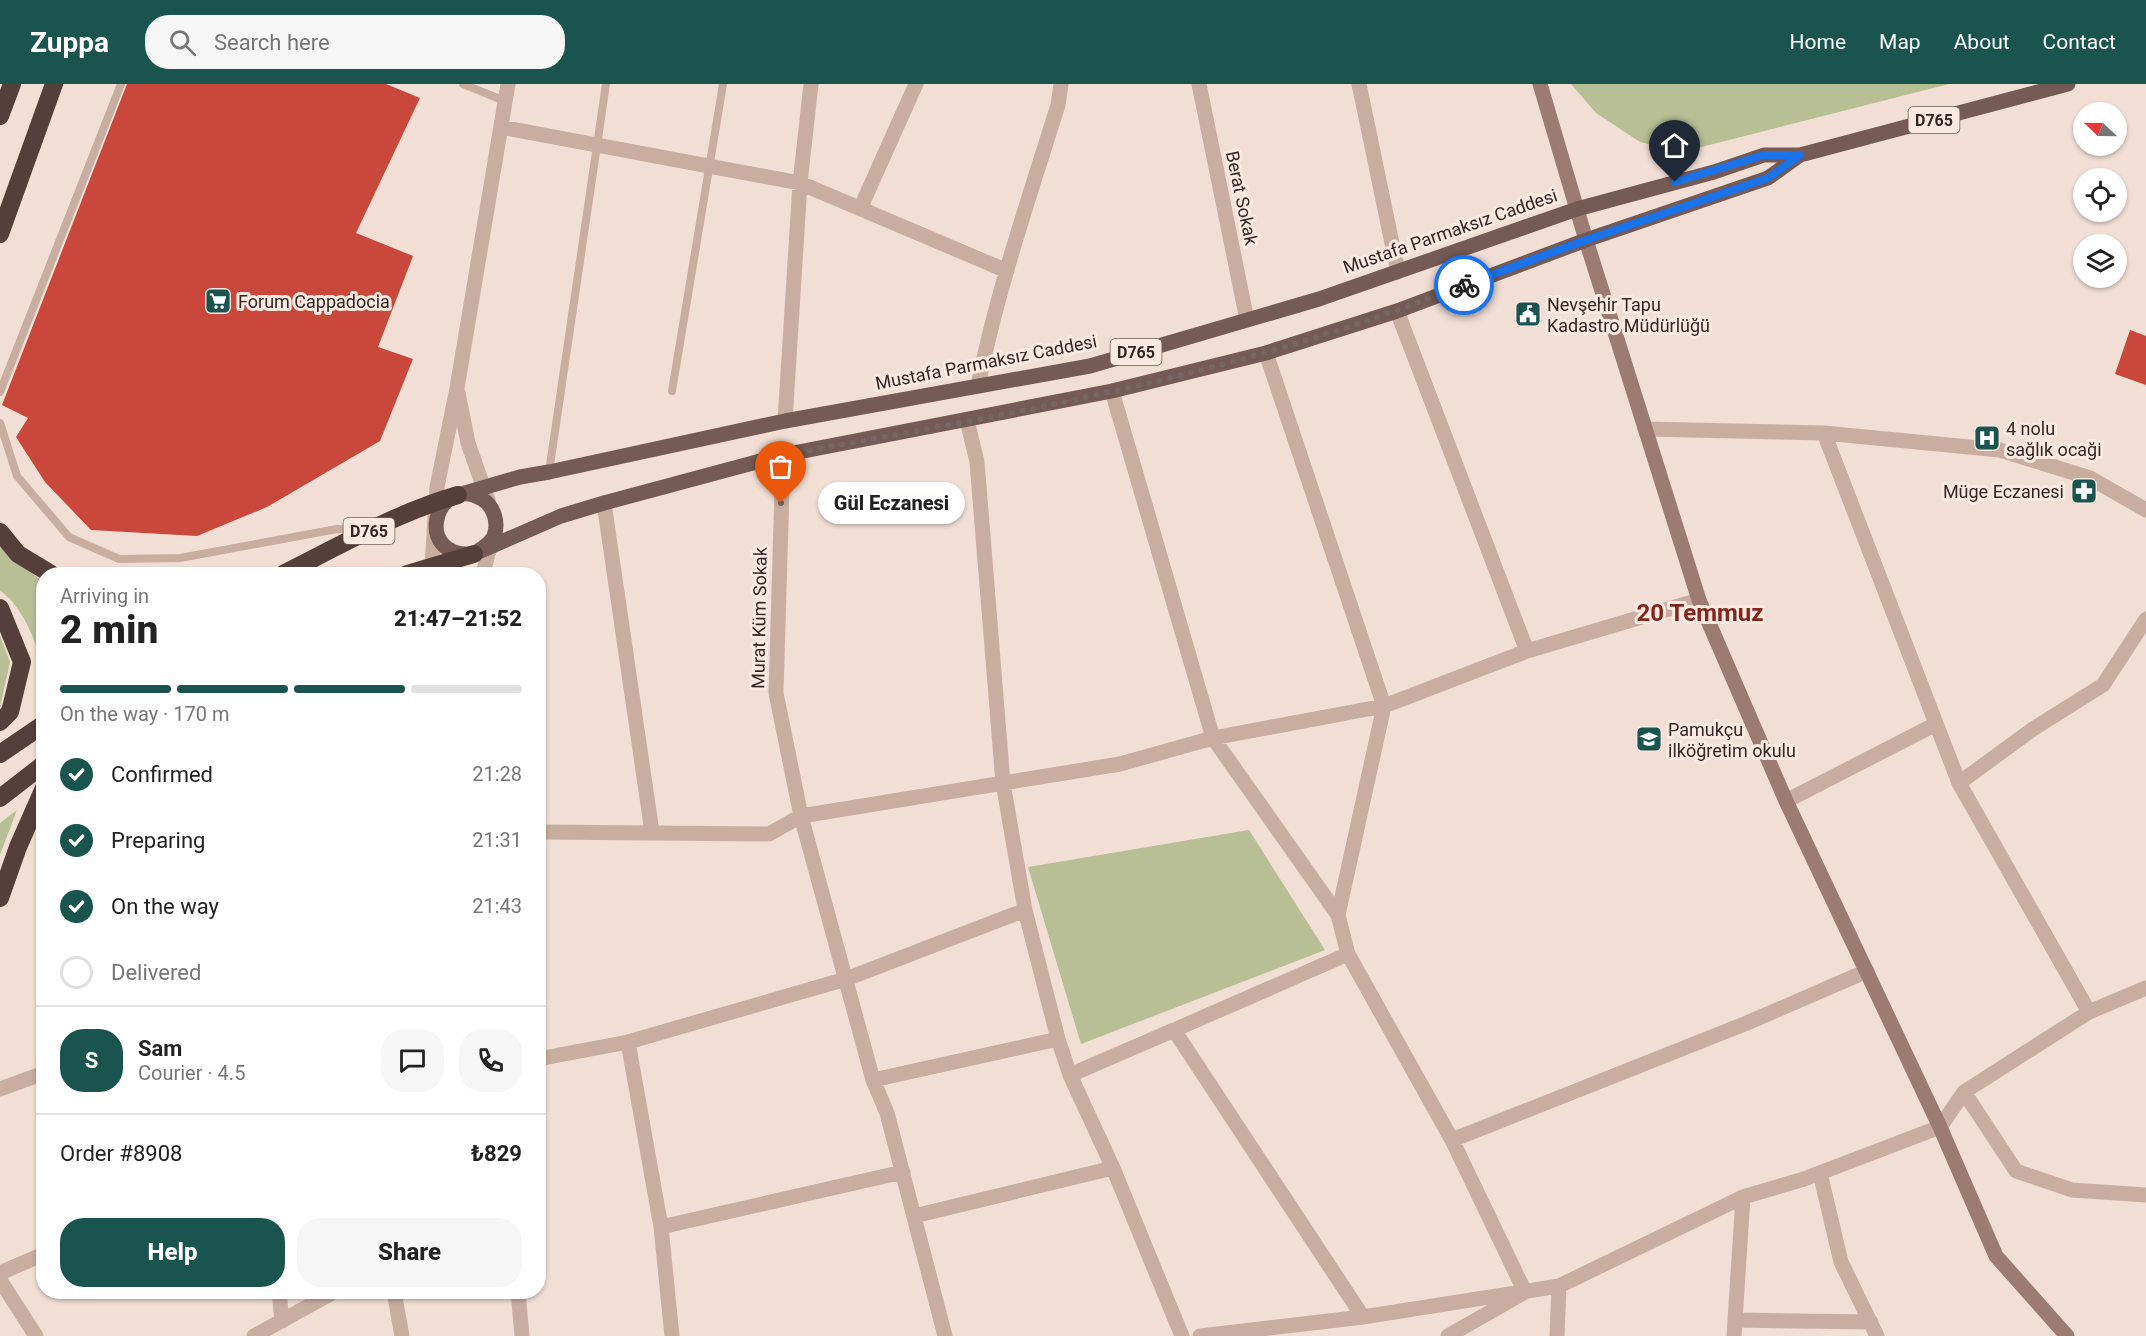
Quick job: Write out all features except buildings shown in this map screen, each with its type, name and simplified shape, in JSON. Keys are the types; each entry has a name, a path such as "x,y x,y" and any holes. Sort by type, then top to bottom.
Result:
{"highway":[{"path":"0,116 12,84"},
{"path":"0,234 54,84"},
{"name":"Mustafa Parmaksız Caddesi","path":"297,567 368,531 435,502 458,495"},
{"path":"0,532 18,554 39,567"},
{"name":"D765","path":"440,567 486,546"},
{"path":"0,608 22,662 10,712 0,722"},
{"path":"0,754 36,729"},
{"path":"0,798 36,770"},
{"path":"0,898 18,847 36,806"}],"main road":[{"name":"Mustafa Parmaksız Caddesi","path":"458,495 520,477 785,421 1090,366 1319,299 1577,209 1714,172 1764,155 1800,155 2068,84"},
{"name":"Mustafa Parmaksız Caddesi","path":"486,546 561,516 783,455 1112,391 1266,352 1397,311 1586,240 1768,178 1800,155"},
{"path":"471,494 484,500 493,510 496,524 486,546 462,555 450,551 442,544 436,533 435,521 439,509 447,500 458,495 471,494"}],"street":[{"path":"433,567 435,502 439,475 457,388 508,84"},
{"path":"785,421 800,183 811,84"},
{"path":"860,209 916,84"},
{"path":"978,387 1007,271 1058,105 1062,84"},
{"name":"Berat Sokak","path":"1199,84 1247,320"},
{"path":"1359,84 1398,272"},
{"path":"1540,84 1586,240 1699,600 1785,801 1940,1126 1996,1256 2067,1336"},
{"path":"501,127 800,183 1007,271"},
{"path":"1397,311 1527,651"},
{"path":"1266,352 1384,706 1338,915"},
{"path":"457,388 468,444 482,488 493,510"},
{"path":"1112,391 1213,738 1338,915 1348,954 1452,1140 1525,1292"},
{"path":"968,420 977,462 1004,783 1025,910 1058,1039 1070,1075 1113,1168 1182,1336"},
{"path":"1646,429 1824,433 2000,450 2090,478 2146,510"},
{"path":"1824,433 1959,783 2089,1012"},
{"name":"Murat Küm Sokak","path":"783,455 776,693 801,816 873,1080 887,1113 945,1336"},
{"path":"604,503 652,832"},
{"path":"484,567 486,546"},
{"path":"546,832 769,834 801,816 1120,764 1213,738 1384,706 1527,651 1699,600"},
{"path":"1959,783 2033,729 2103,685 2146,619"},
{"path":"1785,801 1936,724"},
{"path":"546,1057 628,1042 846,979 1025,910"},
{"path":"1070,1075 1348,954"},
{"path":"1452,1140 1748,1023 1867,971"},
{"path":"1200,1336 1363,1317 1559,1286 1743,1197 1820,1173 1940,1126 1964,1092 2089,1012 2146,988"},
{"path":"1174,1030 1363,1317"},
{"path":"873,1080 1058,1039"},
{"path":"628,1042 661,1227 672,1336"},
{"path":"0,1089 36,1076"},
{"path":"1964,1092 2016,1171 2072,1190 2146,1195"},
{"path":"914,1216 1113,1168"},
{"path":"661,1227 903,1172"},
{"path":"1735,1320 1874,1329 1841,1262 1820,1173"},
{"path":"1734,1336 1743,1197"},
{"path":"0,1273 36,1257"},
{"path":"0,1280 36,1336"},
{"path":"1557,1336 1559,1286"},
{"path":"1448,1336 1525,1292"},
{"path":"280,1299 282,1322"},
{"path":"254,1336 322,1299"},
{"path":"395,1299 402,1336"},
{"path":"519,1299 522,1336"}],"lane":[{"path":"0,392 121,84"},
{"path":"463,84 505,101"},
{"path":"549,472 606,84"},
{"path":"672,391 723,84"},
{"path":"0,423 17,476 69,537 119,559 180,558 337,529 368,531"}],"green space":[{"path":"1571,84 1949,84 1682,152 1640,142 1596,113"},
{"path":"0,546 36,576 36,647 19,610 0,591"},
{"path":"0,636 10,662 0,707"},
{"path":"17,810 0,855 0,823"},
{"path":"1249,830 1325,950 1081,1044 1028,867"}],"way so far":[{"path":"781,503 783,455 1112,391 1266,352 1397,311 1464,285"}],"place":[{"name":"Forum Cappadocia","path":"218,301"},
{"name":"Nevşehir Tapu Kadastro Müdürlüğü","path":"1528,314"},
{"name":"4 nolu sağlık ocaği","path":"1987,438"},
{"name":"Müge Eczanesi","path":"2084,491"},
{"name":"Gül Eczanesi","path":"781,503"},
{"name":"Pamukçu ilköğretim okulu","path":"1649,739"}],"district":[{"name":"20 Temmuz","path":"1700,613"}],"route":[{"path":"1464,285 1586,240 1768,178 1800,155 1764,155 1675,182"}]}
